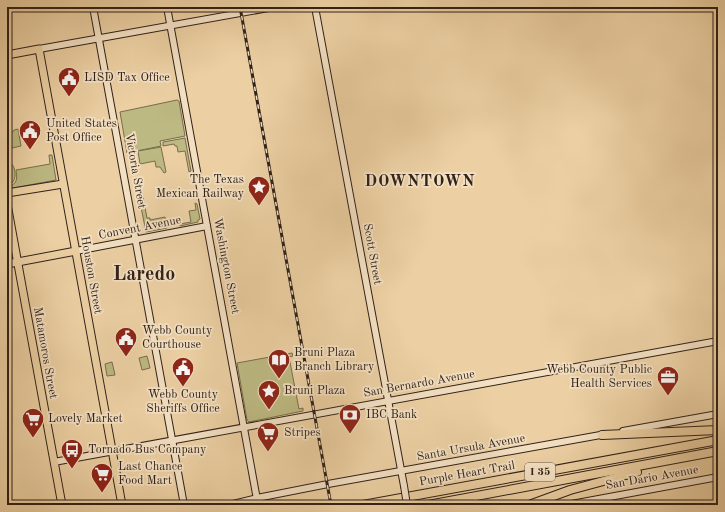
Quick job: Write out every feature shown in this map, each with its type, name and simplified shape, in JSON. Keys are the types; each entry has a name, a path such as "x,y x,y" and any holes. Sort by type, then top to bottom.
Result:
{"highway":[{"path":"602,435 718,430"},
{"name":"Purple Heart Trail","path":"363,505 718,440"},
{"name":"Purple Heart Trail","path":"428,505 718,451"},
{"path":"529,505 609,479 653,468 687,457"}],"main road":[{"name":"Victoria Street","path":"93,7 184,505"},
{"name":"Washington Street","path":"167,7 258,505"},
{"path":"7,55 274,7"},
{"name":"Scott Street","path":"315,7 407,505"},
{"name":"Houston Street","path":"39,49 122,505"},
{"path":"7,193 63,184"},
{"name":"Matamoros Street","path":"7,204 62,505"},
{"name":"Convent Avenue","path":"7,264 207,226"},
{"name":"San Bernardo Avenue","path":"54,462 718,341"},
{"name":"Santa Ursula Avenue","path":"228,505 257,498 401,471 718,414"},
{"name":"San Dario Avenue","path":"566,505 718,477"}],"shaded area":[{"path":"177,100 179,101 185,136 160,141 161,146 127,153 120,112"},
{"path":"18,129 21,146 12,148 9,137 14,130"},
{"path":"185,138 191,171 189,172 185,151 178,152 177,146 174,144 163,146 163,142"},
{"path":"161,147 166,172 164,173 160,167 156,167 155,161 140,164 138,151"},
{"path":"49,155 52,155 56,180 13,188 11,186 16,181 16,170 50,164"},
{"path":"11,163 15,174 11,184 7,164"},
{"path":"141,186 147,218 150,218 150,220 165,217 167,228 146,232 137,187"},
{"path":"195,203 197,204 200,219 198,222 180,226 180,224 191,222 189,211 196,210"},
{"name":"Bruni Plaza","path":"292,353 293,356 289,357 299,409 303,408 303,411 249,422 247,420 237,363"},
{"path":"147,356 150,368 142,370 139,358"},
{"path":"112,362 115,375 107,376 105,364"}],"railway":[{"path":"240,7 331,505"}],"place":[{"name":"LISD Tax Office","path":"69,98"},
{"name":"United States Post Office","path":"30,150"},
{"name":"The Texas Mexican Railway","path":"259,206"},
{"name":"Webb County Courthouse","path":"126,358"},
{"name":"Bruni Plaza Branch Library","path":"279,380"},
{"name":"Webb County Sheriffs Office","path":"183,388"},
{"name":"Webb County Public Health Services","path":"668,396"},
{"name":"Bruni Plaza","path":"269,410"},
{"name":"IBC Bank","path":"350,434"},
{"name":"Lovely Market","path":"33,438"},
{"name":"Stripes","path":"268,452"},
{"name":"Tornado Bus Company","path":"72,470"},
{"name":"Last Chance Food Mart","path":"102,494"}],"district":[{"name":"DOWNTOWN","path":"420,182"},
{"name":"Laredo","path":"144,275"}]}
